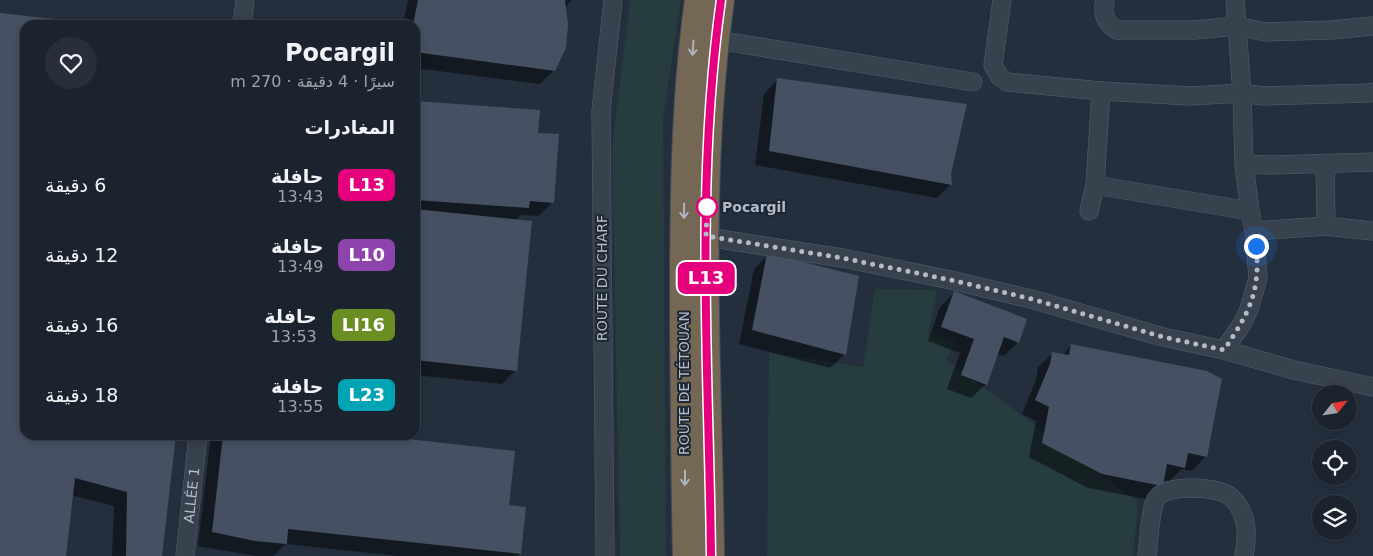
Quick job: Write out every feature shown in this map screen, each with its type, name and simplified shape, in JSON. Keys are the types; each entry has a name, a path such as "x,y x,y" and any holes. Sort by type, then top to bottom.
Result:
{"highway":[{"name":"ROUTE DE TÉTOUAN","path":"686,556 683,249 686,142 694,26 698,0"},
{"name":"ROUTE DE TÉTOUAN","path":"711,556 706,236 709,136 722,0"}],"street":[{"path":"243,20 245,0"},
{"name":"ROUTE DU CHARF","path":"605,556 601,111 613,0"},
{"path":"1002,0 993,65 998,76 1007,82 1101,91 1190,96 1242,93 1264,96 1361,94 1373,92"},
{"path":"1106,0 1104,15 1110,26 1118,30 1194,30 1237,26 1265,32 1331,30 1373,26"},
{"path":"1224,350 1242,324 1258,278 1254,231 1244,164 1242,93 1235,0"},
{"path":"717,40 973,82"},
{"path":"1089,211 1095,186 1101,91"},
{"path":"1244,164 1373,162"},
{"path":"1326,163 1326,226"},
{"path":"1095,186 1250,211"},
{"path":"1254,231 1326,226 1373,231"},
{"path":"706,236 842,258 951,280 1032,299 1163,337 1224,350 1294,370 1373,387"},
{"name":"ALLÉE 1","path":"185,556 197,440"},
{"path":"1147,556 1152,513 1156,499 1166,491 1188,489 1225,492 1232,498 1246,520 1244,556"}],"green space":[{"path":"630,0 681,0 663,119 666,556 620,556 612,148"},
{"path":"875,289 937,290 928,335 955,340 947,360 1138,502 1133,556 767,556 769,352 863,367"}],"building":[{"path":"418,0 565,0 568,25 566,48 555,71 420,53 420,20 414,20"},
{"path":"0,13 63,20 20,20 20,440 175,440 162,556 126,556 127,492 75,478 66,556 0,556"},
{"path":"777,78 967,104 951,174 952,185 769,151"},
{"path":"420,101 540,110 538,133 559,134 554,203 530,201 529,208 420,200"},
{"path":"420,210 532,221 517,371 420,361"},
{"path":"767,253 859,276 846,355 752,330"},
{"path":"954,291 1027,319 1019,343 1004,337 987,385 961,375 974,339 941,327"},
{"path":"1071,344 1207,371 1222,379 1207,457 1188,453 1185,468 1167,464 1162,486 1102,474 1042,443 1049,407 1035,400 1050,364 1052,352 1069,355"},
{"path":"222,440 417,440 515,451 509,505 526,507 521,554 288,529 287,544 255,541 212,532"}],"bus line":[{"name":"L13","path":"711,556 706,236 709,136 721,0"}],"place":[{"name":"Pocargil","path":"707,207"}],"route":[{"path":"707,207 706,236 842,258 951,280 1032,299 1163,337 1224,350 1242,324 1254,294 1258,278 1256,246"}]}
